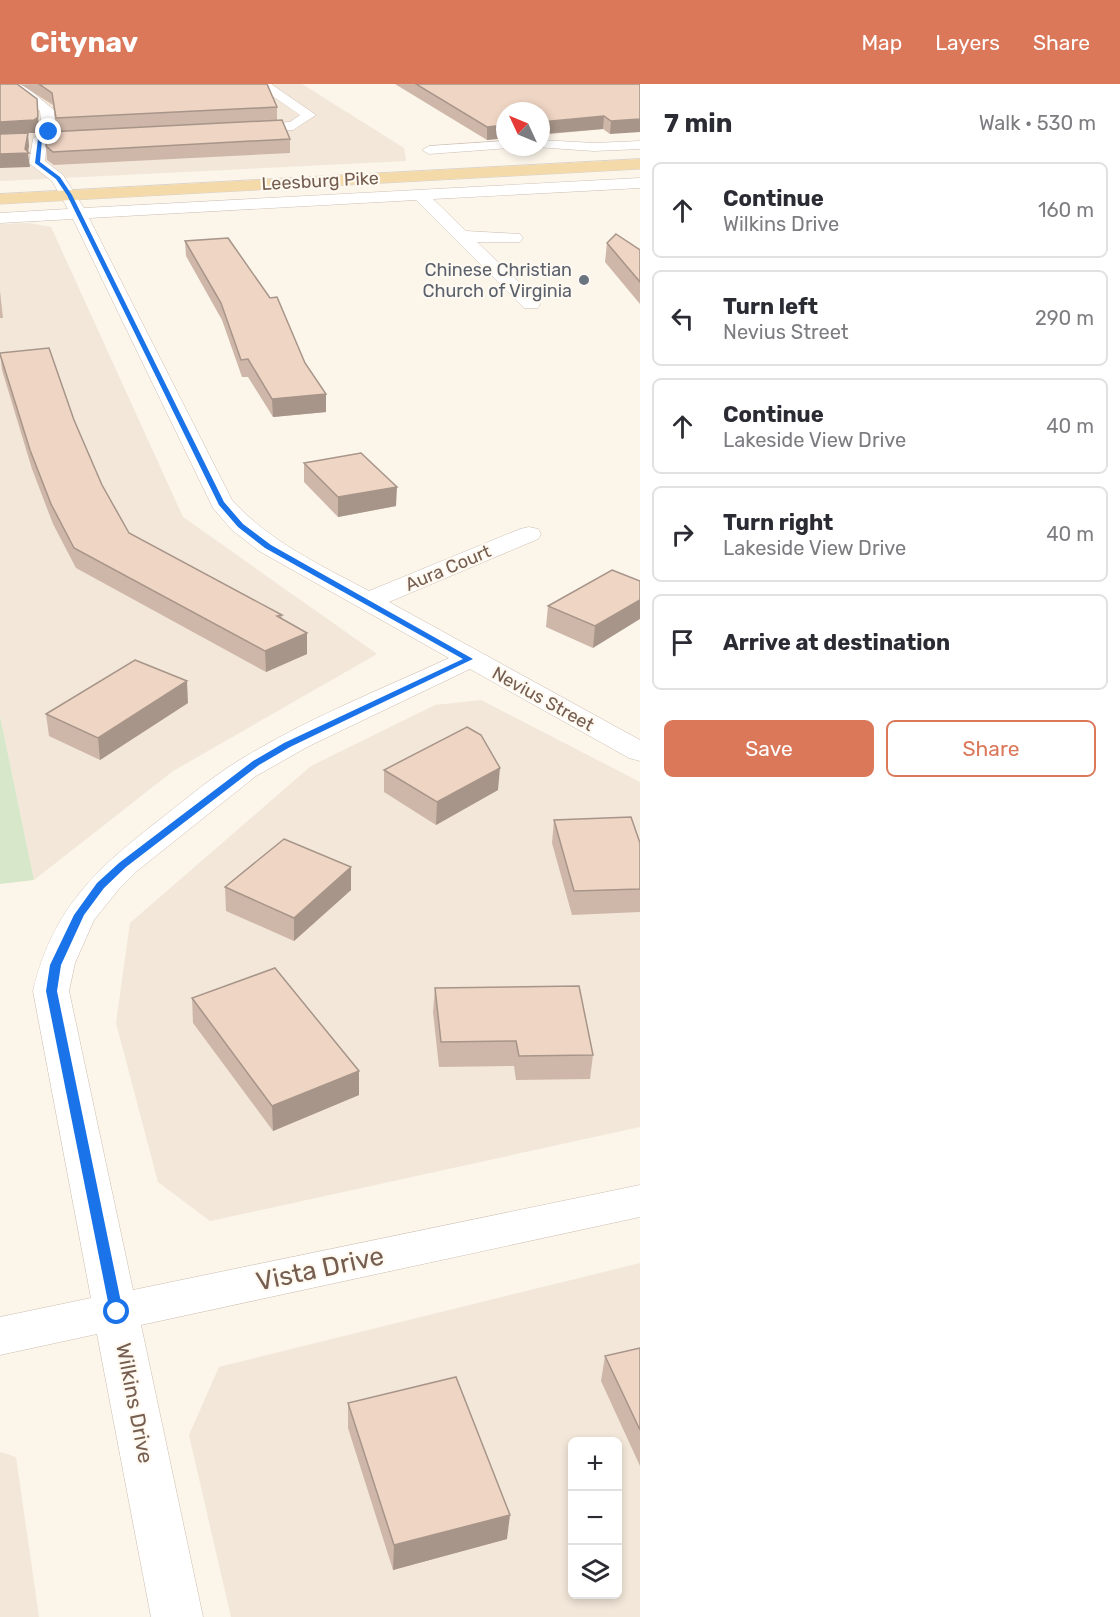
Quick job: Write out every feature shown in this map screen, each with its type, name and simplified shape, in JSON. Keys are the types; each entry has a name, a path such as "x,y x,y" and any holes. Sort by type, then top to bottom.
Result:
{"main road":[{"name":"Leesburg Pike","path":"0,199 74,204 456,174 640,164"}],"street":[{"path":"227,130 293,126 309,115 262,84"},
{"path":"20,89 47,110 49,132 40,139"},
{"path":"20,140 64,138"},
{"name":"Nevius Street","path":"40,139 37,163 58,178 74,204 221,503 241,525 268,546 640,752"},
{"path":"550,145 594,147 640,145"},
{"path":"456,174 429,150 496,146"},
{"path":"591,167 636,202"},
{"path":"0,218 74,204 419,194 640,183"},
{"path":"419,194 531,304"},
{"path":"448,223 514,237"},
{"name":"Aura Court","path":"367,602 529,534"},
{"name":"Wilkins Drive","path":"177,1617 51,991 56,965 79,915 101,885 123,865 256,763 287,745 469,659"},
{"name":"Vista Drive","path":"0,1336 640,1201"}],"shaded area":[{"path":"0,84 302,84 404,148 406,161 0,181"},
{"path":"29,223 51,227 183,517 377,654 173,771 34,880 0,716 0,224"},
{"path":"481,700 640,782 640,1127 210,1221 158,1182 116,1023 130,923 311,766 435,705"},
{"path":"640,1263 640,1617 231,1617 189,1435 219,1367"},
{"path":"0,1452 16,1457 39,1617 0,1617"}],"green space":[{"path":"0,716 34,880 0,884"}],"building":[{"path":"0,84 17,84 37,99 38,117 34,120 0,122"},
{"path":"39,84 267,84 277,107 56,118 52,93"},
{"path":"416,84 640,84 640,119 611,121 604,116 550,121 550,102 496,102 496,126 487,127"},
{"path":"282,120 290,139 53,152 46,146 48,132"},
{"path":"28,133 25,149 29,153 0,154 0,134"},
{"path":"616,234 640,250 640,282 607,243"},
{"path":"228,238 270,298 277,297 305,363 326,394 272,399 248,359 241,360 221,303 185,241"},
{"path":"49,348 74,420 102,485 129,533 282,615 277,616 307,633 265,651 74,548 51,504 30,450 0,354"},
{"path":"361,453 397,487 338,497 304,463"},
{"path":"612,570 640,581 640,600 595,626 548,606"},
{"path":"135,660 187,681 98,738 46,714"},
{"path":"467,727 481,735 500,768 437,802 384,770"},
{"path":"631,817 640,843 640,889 574,891 554,820"},
{"path":"284,839 351,867 294,918 225,887"},
{"path":"275,968 359,1071 272,1106 192,998"},
{"path":"579,986 593,1055 519,1056 516,1041 441,1042 435,988"},
{"path":"640,1348 640,1430 605,1356"},
{"path":"456,1377 510,1515 394,1545 348,1403"}],"place":[{"name":"Chinese Christian Church of Virginia","path":"584,280"}],"route":[{"path":"49,132 40,139 37,163 58,178 69,195 221,503 241,525 268,546 469,659 287,745 256,763 213,793 123,865 101,885 79,915 56,965 51,991 117,1312"}]}
